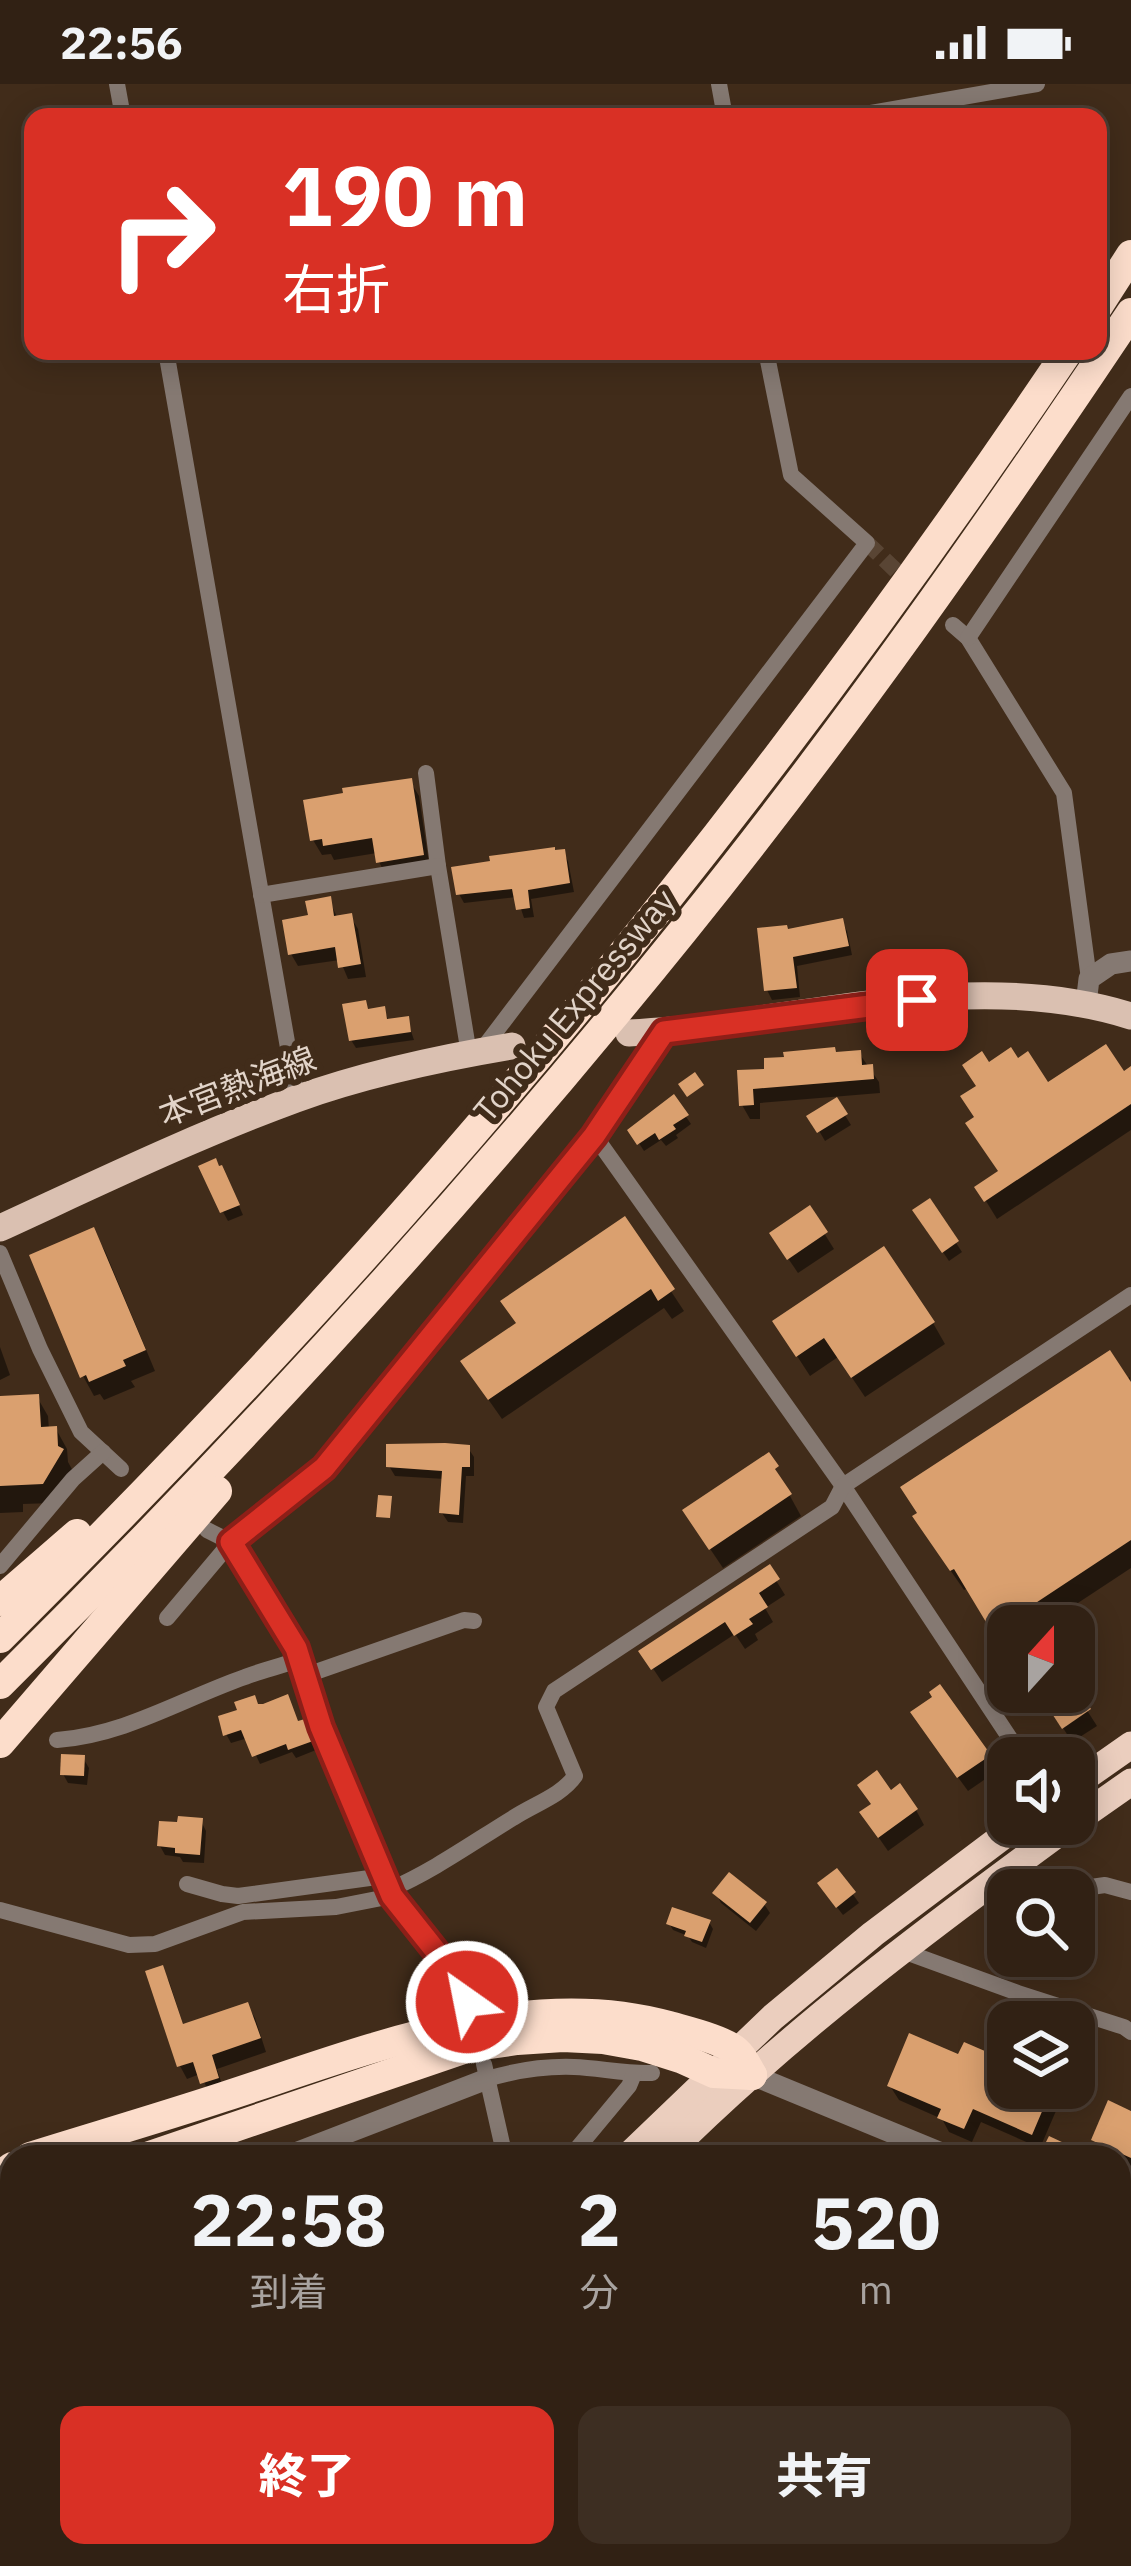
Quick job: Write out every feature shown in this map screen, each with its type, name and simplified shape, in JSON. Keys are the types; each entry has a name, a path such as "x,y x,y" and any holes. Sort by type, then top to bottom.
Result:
{"highway":[{"path":"1107,292 1131,255"},
{"name":"Tohoku Expressway","path":"1107,349 1131,313"},
{"name":"Tohoku Expressway","path":"0,1638 218,1416 514,1084 750,792 876,626 1062,360"},
{"name":"Tohoku Expressway","path":"0,1684 169,1515 410,1253 556,1085 777,810 902,643 1099,360"},
{"path":"0,1601 71,1540 272,1338 384,1234"},
{"path":"0,1743 304,1391 410,1253"},
{"path":"1095,1770 1131,1745"},
{"path":"1095,1807 1131,1782"},
{"path":"674,2145 744,2062 873,1934 991,1845"},
{"path":"639,2145 714,2073 791,2038 900,1950 1006,1880 1047,1845"},
{"path":"68,2145 465,2024 557,2012 641,2018 690,2032 744,2062"},
{"path":"182,2145 469,2047 517,2040 603,2039 642,2046 714,2073"}],"main road":[{"path":"629,1034 958,996 1087,992 1131,1016"},
{"name":"本宮熱海線","path":"0,1228 156,1155 297,1099 356,1080 512,1046"}],"street":[{"path":"899,108 1036,84"},
{"path":"168,360 297,1099"},
{"path":"475,1052 867,543 791,475 768,360"},
{"path":"968,638 1131,396"},
{"path":"953,625 968,638 1064,793 1087,992"},
{"path":"426,772 438,866 475,1052"},
{"path":"261,896 438,866"},
{"path":"1087,992 1111,964 1131,961"},
{"path":"167,1618 231,1542 324,1468 594,1136 664,1032"},
{"path":"594,1136 843,1486 1009,1737"},
{"path":"0,1252 80,1432 121,1469"},
{"path":"0,1910 129,1946 155,1944 226,1916 336,1907 419,1877 566,1789 575,1776 546,1706 554,1690 832,1507 843,1486 1131,1295"},
{"path":"0,1565 73,1479 103,1452"},
{"path":"207,1530 231,1542 296,1648 321,1727 388,1887 462,1984 467,2002"},
{"path":"57,1740 125,1727 246,1676 302,1667 474,1621"},
{"path":"187,1883 238,1896 388,1887"},
{"path":"1095,1886 1131,1892"},
{"path":"900,1950 1131,2032"},
{"path":"744,2062 925,2145"},
{"path":"313,2145 486,2072 574,2067 643,2074 581,2145"},
{"path":"486,2072 502,2145"}],"building":[{"path":"412,778 424,855 376,863 372,838 323,846 322,839 310,841 303,800 343,793 342,788"},
{"path":"565,849 570,883 528,890 530,908 516,910 512,889 456,895 451,867 490,861 489,856"},
{"path":"331,896 334,916 352,913 361,964 338,968 335,947 288,955 282,920 308,915 305,901"},
{"path":"843,918 849,946 793,957 797,988 764,991 757,928 787,925 788,929"},
{"path":"366,1000 368,1009 385,1006 387,1019 409,1016 411,1032 349,1041 342,1004"},
{"path":"1106,1044 1124,1071 1131,1066 1131,1104 984,1202 974,1187 998,1171 965,1123 974,1117 960,1096 976,1086 962,1065 982,1051 989,1062 1011,1047 1018,1058 1028,1051 1048,1082"},
{"path":"835,1047 836,1052 861,1050 862,1065 873,1064 874,1079 753,1089 754,1105 739,1106 737,1070 764,1069 764,1058 784,1057 783,1052"},
{"path":"695,1072 704,1085 687,1097 678,1084"},
{"path":"674,1094 689,1115 659,1140 655,1133 637,1145 627,1130"},
{"path":"837,1097 848,1114 817,1133 806,1116"},
{"path":"216,1158 240,1205 220,1213 198,1166"},
{"path":"930,1198 959,1241 942,1253 912,1210"},
{"path":"810,1205 828,1232 787,1260 769,1233"},
{"path":"625,1216 675,1289 658,1301 651,1289 488,1400 460,1361 516,1323 500,1301"},
{"path":"94,1227 146,1350 123,1360 126,1366 89,1382 86,1375 80,1378 29,1255"},
{"path":"884,1246 935,1322 851,1378 824,1338 796,1357 772,1321"},
{"path":"1110,1350 1131,1382 1131,1540 1033,1605 987,1605 987,1624 954,1569 950,1571 912,1516 917,1513 900,1487"},
{"path":"39,1394 41,1427 57,1426 58,1446 64,1449 43,1484 0,1486 0,1396"},
{"path":"386,1444 470,1445 470,1467 462,1467 459,1515 439,1513 442,1471 386,1467"},
{"path":"769,1452 792,1494 709,1550 682,1510"},
{"path":"378,1495 392,1496 390,1518 376,1517"},
{"path":"770,1564 780,1579 759,1593 768,1607 749,1619 753,1624 734,1636 725,1622 651,1670 638,1651"},
{"path":"940,1684 987,1749 987,1758 957,1778 910,1712 932,1697 929,1692"},
{"path":"288,1694 298,1721 305,1719 313,1741 288,1750 286,1744 252,1757 241,1730 223,1736 218,1716 237,1710 234,1702 255,1695 258,1704 263,1704"},
{"path":"1052,1713 1085,1713 1062,1729"},
{"path":"61,1754 85,1755 84,1776 60,1775"},
{"path":"877,1770 891,1790 900,1783 918,1809 878,1838 859,1812 871,1804 857,1785"},
{"path":"178,1816 203,1818 200,1855 157,1846 159,1821 177,1822"},
{"path":"837,1868 856,1892 836,1908 817,1883"},
{"path":"729,1872 767,1902 750,1923 712,1893"},
{"path":"672,1907 711,1920 702,1942 666,1924"},
{"path":"163,1965 183,2024 248,2002 261,2038 212,2055 219,2078 200,2084 193,2062 177,2067 145,1971"},
{"path":"909,2033 958,2054 964,2042 987,2052 987,2109 1043,2109 1032,2135 973,2109 964,2129 937,2118 941,2109 887,2086"},
{"path":"1108,2100 1131,2111 1131,2145 1091,2140"},
{"path":"1049,2136 1068,2145 1044,2145"}],"tunnel":[{"path":"867,543 909,583"}],"route":[{"path":"467,2002 462,1984 392,1896 321,1727 296,1648 231,1542 324,1468 594,1136 664,1032 917,1000"}]}
